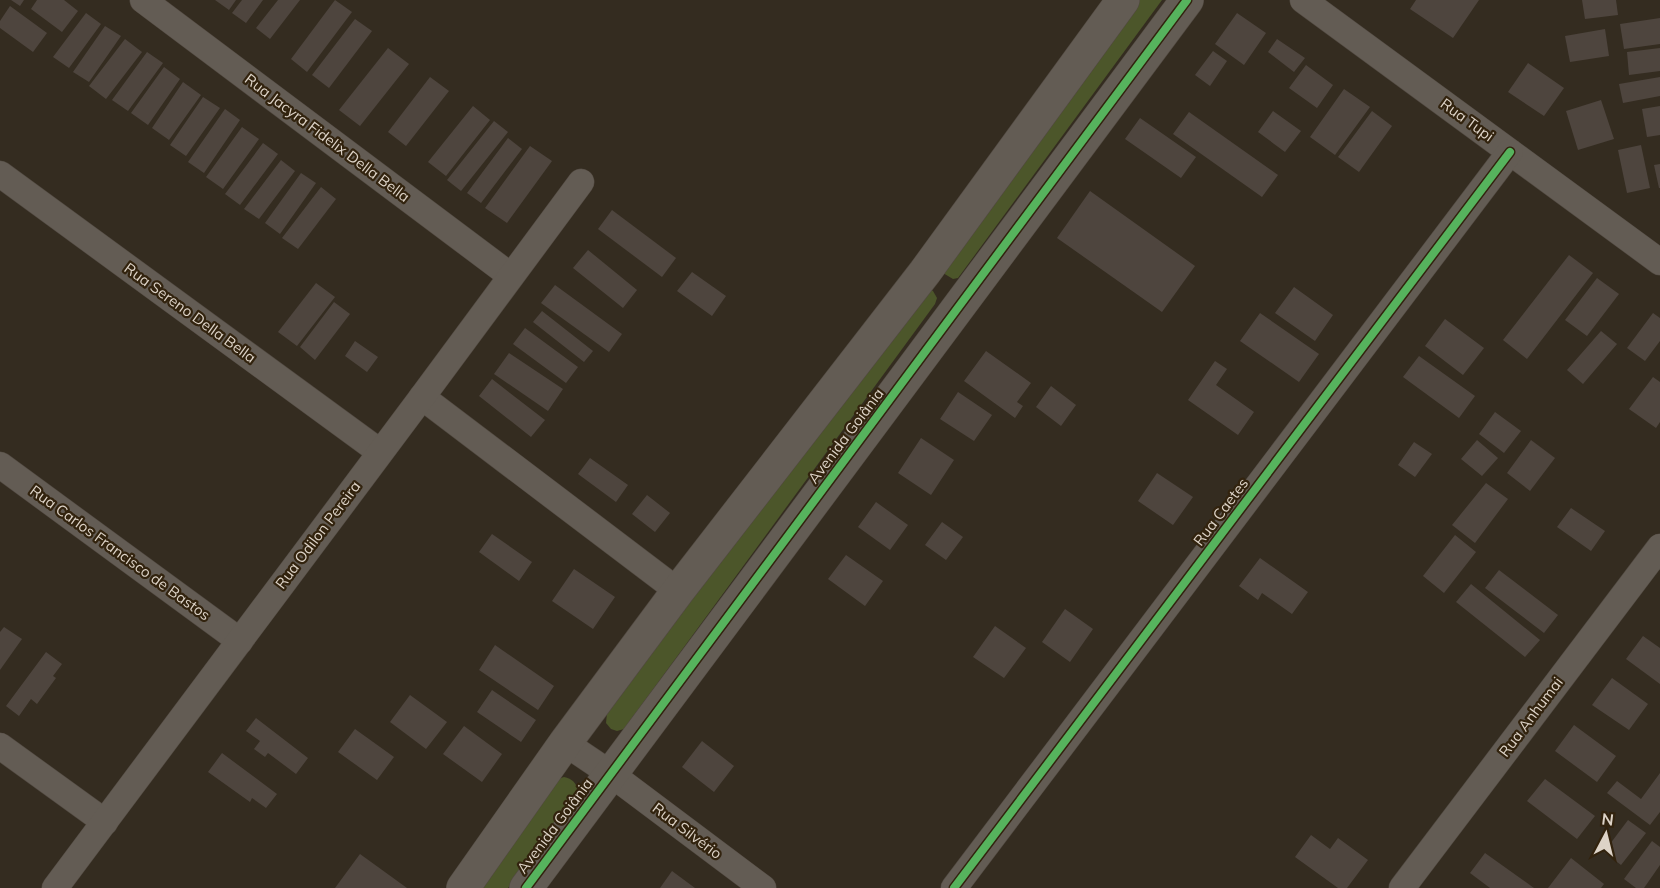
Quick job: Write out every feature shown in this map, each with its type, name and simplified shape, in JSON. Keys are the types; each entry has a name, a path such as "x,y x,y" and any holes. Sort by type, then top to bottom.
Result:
{"street":[{"name":"Rua Jacyra Fidelix Della Bella","path":"143,0 511,276"},
{"path":"463,888 565,743 678,591 925,272 1123,0"},
{"name":"Avenida Goiânia","path":"526,888 1187,0"},
{"name":"Rua Tupi","path":"1303,0 1660,262"},
{"name":"Rua Caetes","path":"954,888 1510,152"},
{"name":"Rua Sereno Della Bella","path":"0,174 380,452"},
{"name":"Rua Odilon Pereira","path":"55,888 581,182"},
{"path":"925,272 963,300"},
{"path":"422,397 678,591"},
{"name":"Rua Carlos Francisco de Bastos","path":"0,465 240,641"},
{"name":"Rua Anhumai","path":"1402,888 1660,547"},
{"name":"Rua Silvério","path":"565,743 612,774 763,888"},
{"path":"0,746 105,822"}],"green space":[{"path":"1138,0 1162,0 958,278 953,279 943,273"},
{"path":"926,287 933,291 937,298 935,304 624,729 617,731 611,729 606,723 607,713 919,290"},
{"path":"564,777 574,782 577,794 508,888 478,888 558,779"}],"building":[{"path":"11,0 24,0 20,6"},
{"path":"37,0 64,0 78,11 62,32 31,9"},
{"path":"215,0 236,0 229,10"},
{"path":"242,0 263,0 246,23 232,13"},
{"path":"278,0 300,0 270,39 256,28"},
{"path":"335,0 352,12 307,72 291,59"},
{"path":"1416,0 1479,0 1453,38 1410,9"},
{"path":"1582,0 1616,0 1618,15 1585,19"},
{"path":"10,6 47,33 33,52 0,28 0,21"},
{"path":"86,13 101,24 69,68 53,57"},
{"path":"1237,13 1266,33 1244,65 1215,44"},
{"path":"1660,18 1660,44 1624,49 1620,24"},
{"path":"355,19 372,31 329,88 312,75"},
{"path":"105,26 121,36 89,82 73,72"},
{"path":"1605,29 1609,56 1570,62 1565,36"},
{"path":"125,39 142,52 106,99 89,86"},
{"path":"1277,39 1305,58 1294,72 1268,52"},
{"path":"388,48 409,64 360,126 339,110"},
{"path":"1660,48 1660,71 1629,75 1627,52"},
{"path":"1213,51 1227,61 1210,86 1195,75"},
{"path":"147,52 163,63 128,111 112,100"},
{"path":"1528,63 1564,88 1544,116 1508,92"},
{"path":"1306,65 1333,85 1317,108 1289,88"},
{"path":"164,67 180,79 148,125 131,113"},
{"path":"430,77 449,91 406,146 388,132"},
{"path":"1660,77 1660,96 1623,103 1619,84"},
{"path":"183,82 201,95 169,140 152,128"},
{"path":"1344,89 1370,107 1335,155 1310,137"},
{"path":"203,97 220,108 186,156 170,145"},
{"path":"1601,100 1614,139 1578,150 1566,111"},
{"path":"473,106 490,120 446,176 428,162"},
{"path":"1660,106 1660,135 1647,137 1642,109"},
{"path":"225,109 240,120 204,173 188,162"},
{"path":"1273,111 1301,131 1285,152 1258,132"},
{"path":"1372,111 1392,126 1359,172 1338,157"},
{"path":"1189,112 1278,175 1262,197 1173,134"},
{"path":"1140,118 1196,157 1181,178 1125,139"},
{"path":"494,121 508,132 461,191 447,180"},
{"path":"242,127 259,139 223,189 206,177"},
{"path":"508,138 522,149 481,203 467,193"},
{"path":"263,143 278,154 240,205 225,194"},
{"path":"1641,145 1650,188 1627,193 1618,150"},
{"path":"530,146 552,161 507,223 485,208"},
{"path":"281,160 295,171 259,219 244,209"},
{"path":"1660,164 1660,188 1659,188 1654,165"},
{"path":"301,173 316,183 280,234 265,223"},
{"path":"321,187 336,199 298,249 282,238"},
{"path":"1090,191 1195,266 1162,312 1057,238"},
{"path":"612,210 676,258 662,277 598,229"},
{"path":"588,250 637,290 623,308 573,268"},
{"path":"1569,255 1593,273 1527,359 1503,340"},
{"path":"692,272 726,296 712,316 677,291"},
{"path":"1597,278 1619,294 1587,336 1565,320"},
{"path":"316,283 335,297 297,346 278,332"},
{"path":"555,285 622,334 609,352 541,303"},
{"path":"1294,287 1333,315 1315,341 1275,313"},
{"path":"334,302 350,314 315,360 300,347"},
{"path":"542,311 593,351 584,362 533,322"},
{"path":"1260,313 1319,354 1299,382 1240,341"},
{"path":"1653,313 1660,318 1660,341 1645,361 1627,348"},
{"path":"1445,319 1484,348 1463,375 1425,346"},
{"path":"525,328 578,367 566,383 513,344"},
{"path":"1601,331 1617,344 1583,384 1567,370"},
{"path":"355,341 378,357 367,372 345,356"},
{"path":"986,351 1031,383 1017,402 1023,406 1015,418 964,381"},
{"path":"509,353 563,389 548,411 494,374"},
{"path":"1419,356 1475,396 1459,418 1403,377"},
{"path":"1215,361 1227,369 1216,385 1254,412 1238,435 1188,400"},
{"path":"1653,377 1660,382 1660,422 1656,428 1629,409"},
{"path":"492,379 545,420 531,437 479,396"},
{"path":"1051,386 1076,405 1061,426 1036,407"},
{"path":"958,392 992,415 974,441 940,419"},
{"path":"1495,412 1521,431 1504,453 1479,434"},
{"path":"921,438 954,460 931,495 898,473"},
{"path":"1477,440 1498,458 1482,476 1461,459"},
{"path":"1531,440 1555,458 1530,491 1507,473"},
{"path":"1414,442 1432,454 1415,477 1398,465"},
{"path":"590,458 628,485 616,502 578,474"},
{"path":"1157,473 1193,497 1173,525 1138,501"},
{"path":"1486,483 1508,499 1475,543 1452,525"},
{"path":"647,495 670,513 655,532 632,514"},
{"path":"876,502 908,525 890,550 858,527"},
{"path":"1571,508 1605,531 1591,551 1557,527"},
{"path":"942,522 963,537 946,560 925,545"},
{"path":"492,534 532,562 519,581 479,552"},
{"path":"1455,535 1476,552 1444,593 1423,576"},
{"path":"846,555 883,581 865,606 828,579"},
{"path":"1260,558 1308,592 1292,614 1262,593 1258,600 1239,586"},
{"path":"574,569 615,597 593,629 552,601"},
{"path":"1499,570 1558,615 1544,633 1485,588"},
{"path":"1471,584 1540,640 1525,657 1456,602"},
{"path":"1065,609 1093,629 1070,662 1042,642"},
{"path":"995,626 1026,648 1004,678 973,657"},
{"path":"4,627 22,639 0,670 0,632"},
{"path":"1643,636 1660,648 1660,684 1626,659"},
{"path":"495,645 554,686 538,710 479,670"},
{"path":"46,652 62,664 53,676 56,678 37,704 31,699 19,716 6,706"},
{"path":"1612,678 1648,704 1629,730 1592,705"},
{"path":"492,690 536,720 521,742 477,712"},
{"path":"410,695 447,722 426,749 390,722"},
{"path":"256,718 308,758 296,774 268,753 265,757 254,749 260,741 246,731"},
{"path":"1574,725 1616,756 1597,782 1555,751"},
{"path":"464,726 502,754 482,782 443,754"},
{"path":"355,729 394,757 377,780 338,752"},
{"path":"702,741 734,766 714,792 682,767"},
{"path":"222,753 277,794 266,808 252,798 250,802 208,772"},
{"path":"1660,773 1660,812 1650,825 1607,793 1617,781 1641,799"},
{"path":"1545,779 1595,816 1577,839 1527,801"},
{"path":"1628,820 1646,833 1621,865 1604,852"},
{"path":"1311,835 1330,849 1338,838 1368,860 1347,888 1338,888 1295,857"},
{"path":"1652,841 1660,847 1660,865 1644,888 1636,888 1624,879"},
{"path":"1485,853 1534,888 1490,888 1470,873"},
{"path":"360,854 407,888 335,888"},
{"path":"1571,858 1604,884 1601,888 1548,888"},
{"path":"672,871 695,888 660,888"}],"cycle path":[{"path":"526,888 1187,0"},
{"path":"954,888 1510,152"}]}
